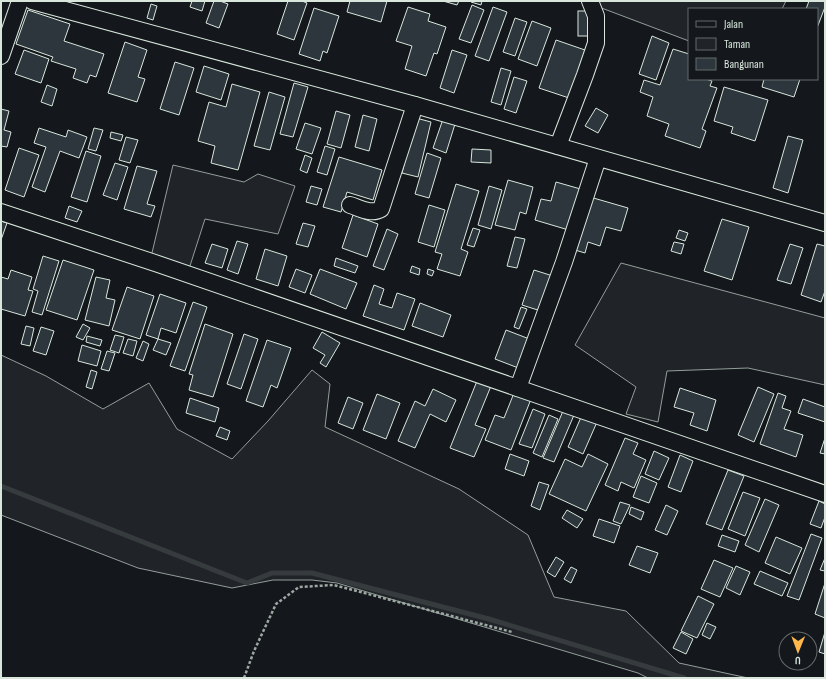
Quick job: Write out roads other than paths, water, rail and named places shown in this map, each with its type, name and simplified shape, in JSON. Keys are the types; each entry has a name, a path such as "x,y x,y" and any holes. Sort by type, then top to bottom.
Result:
{"street":[{"path":"1,56 20,1"},
{"path":"32,1 414,105 825,223"},
{"path":"558,146 596,43 596,16 590,1"},
{"path":"350,205 371,212 381,209 414,105"},
{"path":"518,388 564,262 598,158"},
{"path":"1,212 158,264 825,494"}],"waterway":[{"path":"1,486 247,583 272,573 312,573 489,619 684,678"}]}
